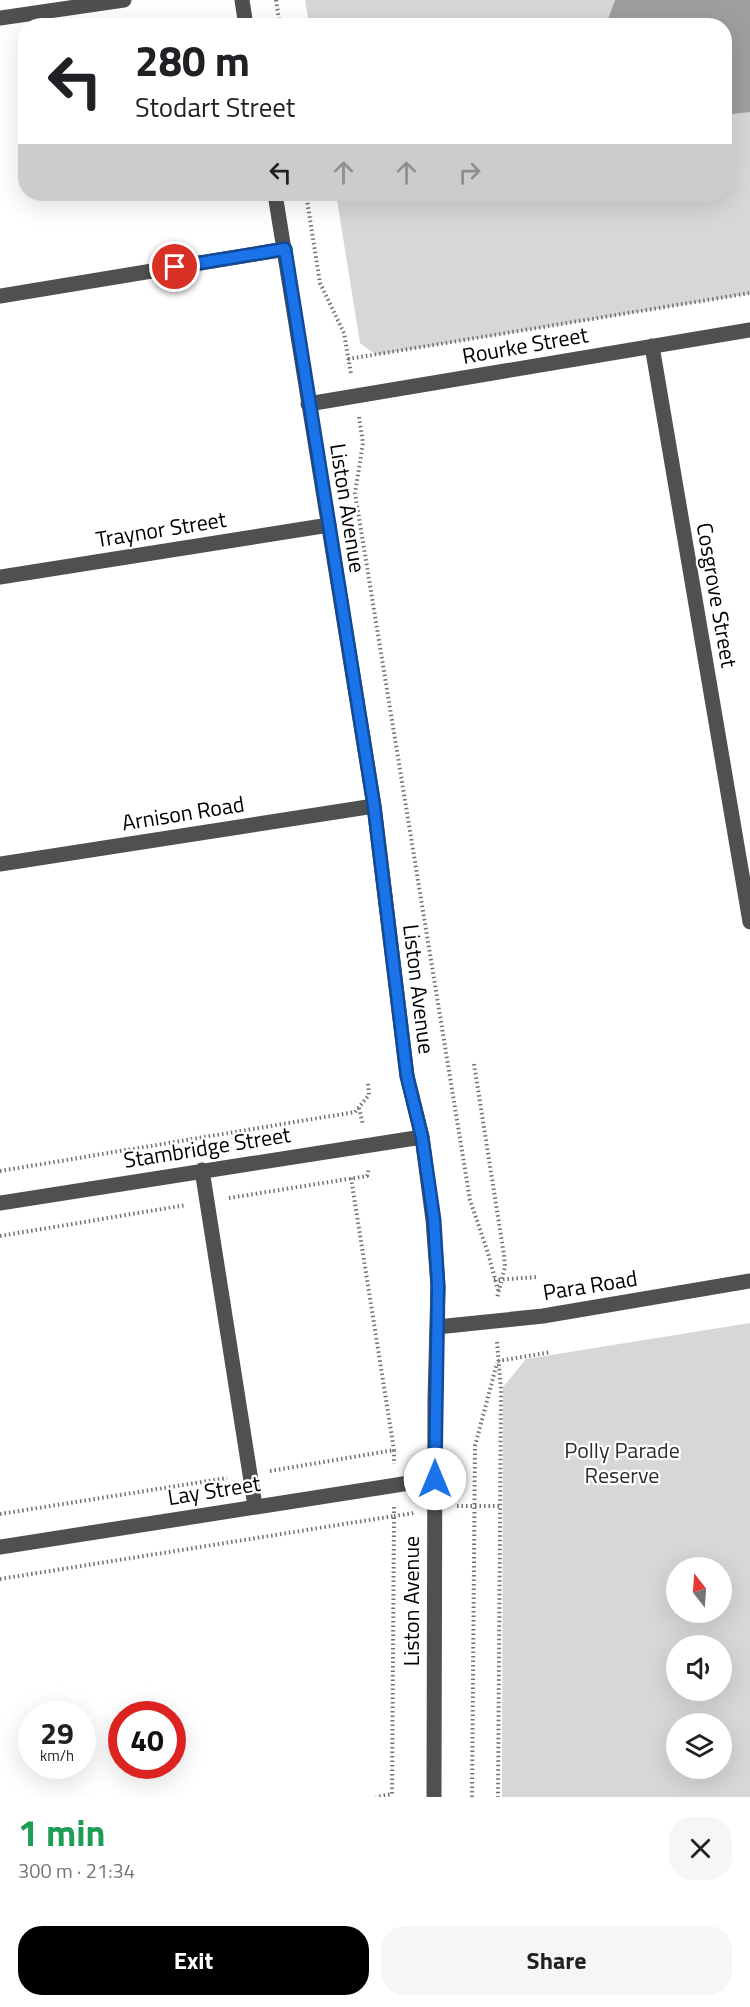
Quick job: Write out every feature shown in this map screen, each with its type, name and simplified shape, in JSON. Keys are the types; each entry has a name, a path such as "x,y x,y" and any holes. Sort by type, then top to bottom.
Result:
{"street":[{"path":"0,18 27,7 124,0"},
{"path":"242,0 245,18"},
{"name":"Liston Avenue","path":"276,201 374,806 407,1076 422,1137 437,1256 434,1797"},
{"path":"0,296 285,249"},
{"name":"Rourke Street","path":"308,404 750,330"},
{"name":"Cosgrove Street","path":"652,346 750,922"},
{"name":"Traynor Street","path":"0,577 329,525"},
{"name":"Arnison Road","path":"0,864 374,806"},
{"name":"Stambridge Street","path":"0,1203 422,1137"},
{"path":"202,1170 255,1506"},
{"name":"Para Road","path":"437,1328 543,1316 750,1281"},
{"name":"Lay Street","path":"0,1546 435,1479"}],"path":[{"path":"276,0 279,18"},
{"path":"307,201 320,283 344,333"},
{"path":"348,359 750,293"},
{"path":"363,443 355,493 470,1200 498,1290 505,1267 504,1255 474,1064"},
{"path":"0,1171 356,1112 369,1095 368,1083"},
{"path":"351,1178 394,1450"},
{"path":"494,1280 537,1277"},
{"path":"498,1361 551,1352"},
{"path":"472,1797 475,1446 498,1361"},
{"path":"498,1361 501,1389 498,1797"},
{"path":"0,1579 394,1516 392,1796 376,1797"}],"green space":[{"path":"305,0 750,0 750,294 376,355 360,343 337,201 732,201 732,18 308,18"},
{"name":"Polly Parade Reserve","path":"750,1323 750,1797 502,1797 503,1387 526,1359"}],"shaded area":[{"path":"615,0 750,0 750,112 732,114 732,18 609,18"}],"route":[{"path":"175,267 285,249 374,806 407,1076 422,1137 434,1220 438,1286 435,1479"}]}
